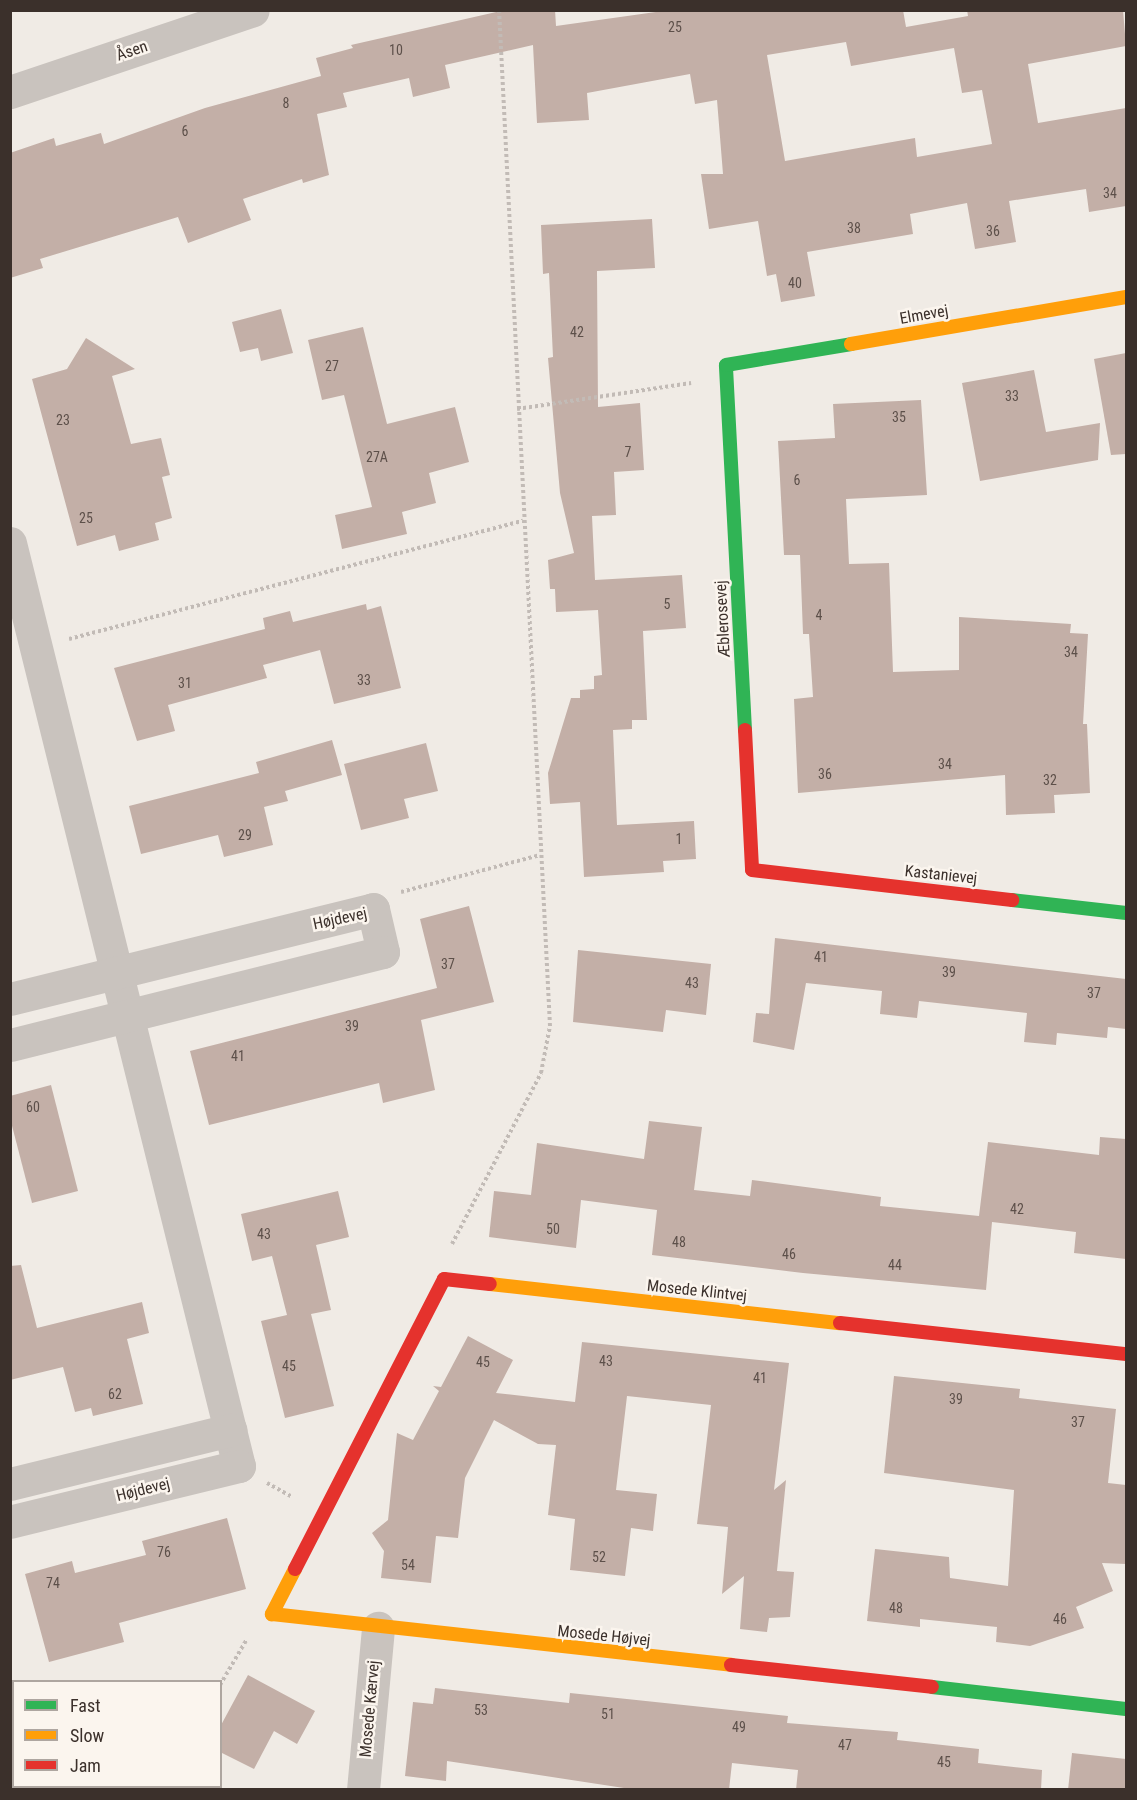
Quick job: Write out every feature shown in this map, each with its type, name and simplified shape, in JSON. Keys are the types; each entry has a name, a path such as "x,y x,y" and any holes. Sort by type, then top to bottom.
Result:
{"street":[{"name":"Åsen","path":"10,92 253,10"},
{"name":"Elmevej","path":"727,371 1126,297"},
{"name":"Æblerosevej","path":"727,371 752,870"},
{"path":"10,543 239,1466"},
{"name":"Kastanievej","path":"752,870 1126,913"},
{"name":"Højdevej","path":"10,999 373,909 383,952 10,1045"},
{"path":"272,1614 363,1441 444,1279"},
{"name":"Mosede Klintvej","path":"444,1279 1126,1354"},
{"path":"10,1484 230,1430"},
{"name":"Højdevej","path":"10,1522 239,1466"},
{"name":"Mosede Højvej","path":"272,1614 378,1628 1126,1709"},
{"name":"Mosede Kærvej","path":"363,1790 378,1628"}],"path":[{"path":"444,1279 449,1251 541,1073 550,1026 517,409 499,10"},
{"path":"517,409 727,371"},
{"path":"36,647 523,521"},
{"path":"373,909 389,895 540,855"},
{"path":"239,1466 324,1515"},
{"path":"222,1681 244,1642 272,1614"}],"building":[{"path":"505,10 555,10 556,26 670,10 903,10 906,27 968,16 967,10 1123,10 1126,46 1028,64 1038,123 1126,108 1126,206 1089,212 1086,189 1009,201 1016,242 975,249 967,203 910,214 913,234 807,252 815,296 781,302 776,274 767,276 758,221 709,229 701,174 723,174 717,100 695,104 690,74 587,93 589,120 537,123 533,45 445,65 450,88 413,97 409,78 343,93 347,107 317,114 329,175 303,183 302,179 243,199 251,220 188,243 178,217 40,259 43,268 10,278 10,153 54,138 56,146 101,133 104,144 205,108 321,76 316,58 353,48 351,45","holes":["846,42 851,66 954,48 962,93 982,90 992,144 917,157 915,138 785,161 767,55"]},
{"path":"652,219 655,268 597,271 598,407 640,403 644,470 614,472 616,515 592,516 595,580 682,575 686,628 643,631 647,720 632,720 632,729 613,730 617,825 694,821 696,859 663,861 664,872 584,877 580,802 550,804 548,773 571,698 580,698 580,690 594,689 594,676 602,675 598,610 556,612 555,589 550,589 548,560 574,553 560,493 548,358 553,357 549,273 543,274 541,225"},
{"path":"281,309 293,353 261,361 258,348 240,352 232,322"},
{"path":"363,327 387,424 455,407 469,462 429,473 436,503 402,512 407,534 342,549 335,515 372,507 344,395 322,400 308,340"},
{"path":"86,338 135,369 112,376 131,444 161,438 170,475 162,477 172,518 155,523 159,540 119,551 115,535 77,546 32,379 67,369"},
{"path":"1126,353 1126,454 1111,455 1094,359"},
{"path":"1034,370 1046,432 1100,423 1098,460 980,481 962,383"},
{"path":"921,400 927,495 846,499 849,564 889,563 893,672 959,670 959,617 1071,624 1070,633 1088,634 1083,724 1087,724 1090,793 1054,795 1055,813 1006,815 1005,775 798,793 794,699 813,697 809,634 803,634 800,555 784,555 778,441 835,438 833,404"},
{"path":"366,604 367,610 381,606 401,688 334,704 320,650 263,665 267,678 168,705 175,731 137,741 114,668 265,629 263,618 290,611 293,622"},
{"path":"332,740 342,775 285,791 288,801 264,807 273,845 224,857 218,835 141,854 129,806 259,773 256,762"},
{"path":"426,743 438,791 404,799 409,818 361,830 344,764"},
{"path":"469,906 494,1002 421,1020 435,1090 383,1103 379,1083 209,1125 190,1051 437,988 420,919"},
{"path":"775,938 1126,979 1126,1029 1108,1027 1107,1038 1057,1033 1056,1045 1024,1042 1027,1013 919,1001 917,1018 880,1014 882,991 806,983 794,1050 753,1042 756,1013 769,1014"},
{"path":"578,950 711,964 706,1015 666,1010 663,1032 573,1022"},
{"path":"51,1085 78,1191 32,1203 10,1118 10,1096"},
{"path":"649,1121 702,1127 694,1190 750,1196 752,1180 881,1197 880,1206 979,1216 988,1142 1099,1155 1100,1137 1126,1139 1126,1259 1074,1253 1076,1232 992,1222 986,1290 803,1273 652,1255 657,1210 581,1200 576,1248 489,1237 494,1191 531,1195 537,1143 644,1159"},
{"path":"338,1191 349,1237 316,1245 331,1310 311,1314 334,1406 285,1418 261,1321 287,1315 272,1256 252,1261 241,1214"},
{"path":"21,1265 37,1328 142,1302 149,1333 127,1339 143,1404 93,1416 91,1408 75,1412 63,1367 10,1380 10,1266"},
{"path":"468,1336 513,1360 496,1393 575,1402 582,1342 789,1363 774,1490 786,1480 777,1571 794,1572 790,1617 769,1618 767,1632 740,1629 744,1576 722,1594 728,1527 697,1524 711,1405 627,1396 616,1490 657,1494 653,1531 631,1528 625,1576 570,1570 575,1519 548,1515 556,1445 538,1444 494,1420 465,1478 458,1538 436,1536 431,1583 381,1578 384,1551 372,1533 388,1520 397,1433 413,1440 439,1391 433,1386 441,1387"},
{"path":"894,1376 1020,1389 1019,1398 1116,1409 1108,1483 1126,1485 1126,1564 1102,1563 1113,1591 1076,1607 1084,1628 1030,1646 996,1642 997,1627 920,1619 920,1627 867,1621 875,1549 949,1557 950,1578 1008,1586 1014,1490 884,1473"},
{"path":"227,1518 246,1589 119,1623 124,1642 49,1662 25,1574 72,1561 75,1573 146,1555 142,1541"},
{"path":"248,1675 315,1711 297,1744 274,1731 254,1769 222,1753 222,1723"},
{"path":"435,1688 569,1703 570,1693 788,1716 787,1723 898,1732 897,1740 979,1749 978,1763 1042,1770 1041,1790 796,1790 798,1770 732,1763 729,1790 637,1790 447,1761 446,1781 405,1776 413,1702 433,1704"},
{"path":"1072,1753 1126,1759 1126,1790 1068,1790"}],"traffic: fast":[{"path":"745,730 726,365 851,344"},
{"path":"1012,900 1126,913"},
{"path":"932,1687 1126,1709"}],"traffic: slow":[{"path":"851,344 1126,297"},
{"path":"490,1284 840,1323"},
{"path":"295,1569 272,1614 731,1665"}],"traffic: jam":[{"path":"745,730 752,870 1012,900"},
{"path":"295,1569 444,1279 490,1284"},
{"path":"840,1323 1126,1354"},
{"path":"731,1665 932,1687"}]}
